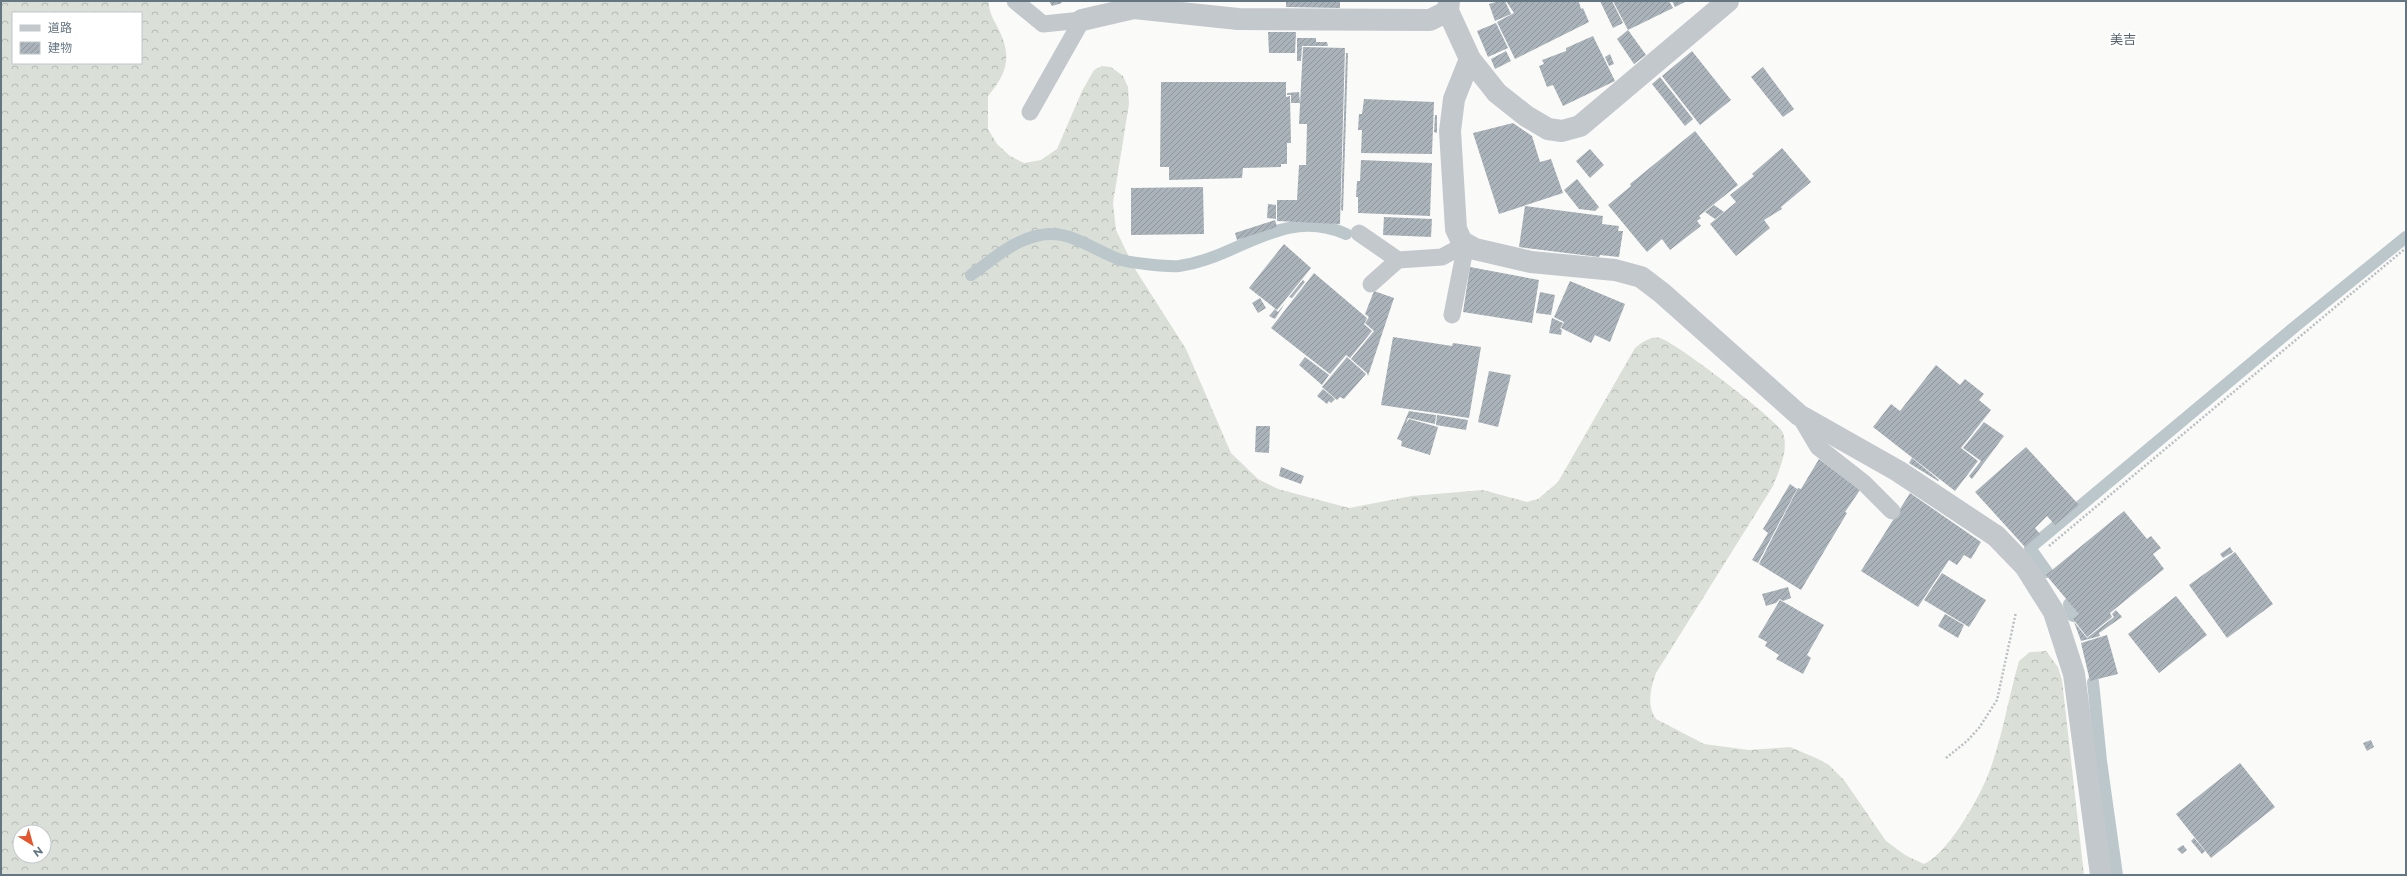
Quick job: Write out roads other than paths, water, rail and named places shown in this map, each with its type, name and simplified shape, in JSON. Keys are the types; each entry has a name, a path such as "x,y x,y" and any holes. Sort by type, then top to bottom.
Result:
{"street":[{"path":"1082,20 1134,8 1246,19 1430,20 1448,6 1470,59 1497,93 1520,111 1548,129 1562,131 1580,126 1728,1"},
{"path":"1470,59 1454,99 1450,131 1456,228 1462,242 1475,249 1532,262 1616,270 1641,278 1662,293 1799,416 1898,471 1983,527 1996,536 2026,567 2054,612 2074,674 2101,875"}],"lane":[{"path":"1015,1 1043,24 1082,20"},
{"path":"1030,112 1082,20"},
{"path":"1359,233 1398,260 1442,257 1466,244"},
{"path":"1452,315 1466,244"},
{"path":"1372,284 1398,260"},
{"path":"1799,416 1818,447 1864,483 1892,511"}],"waterway":[{"path":"971,275 1010,247 1038,235 1063,235 1121,260 1179,266 1201,261 1221,254 1261,236 1301,226 1323,227 1346,234"},
{"path":"2047,572 2030,548 2297,325 2406,237"},
{"path":"2069,604 2073,616"},
{"path":"2093,682 2101,761 2117,875"}],"district":[{"name":"美吉","path":"2123,39"}]}
